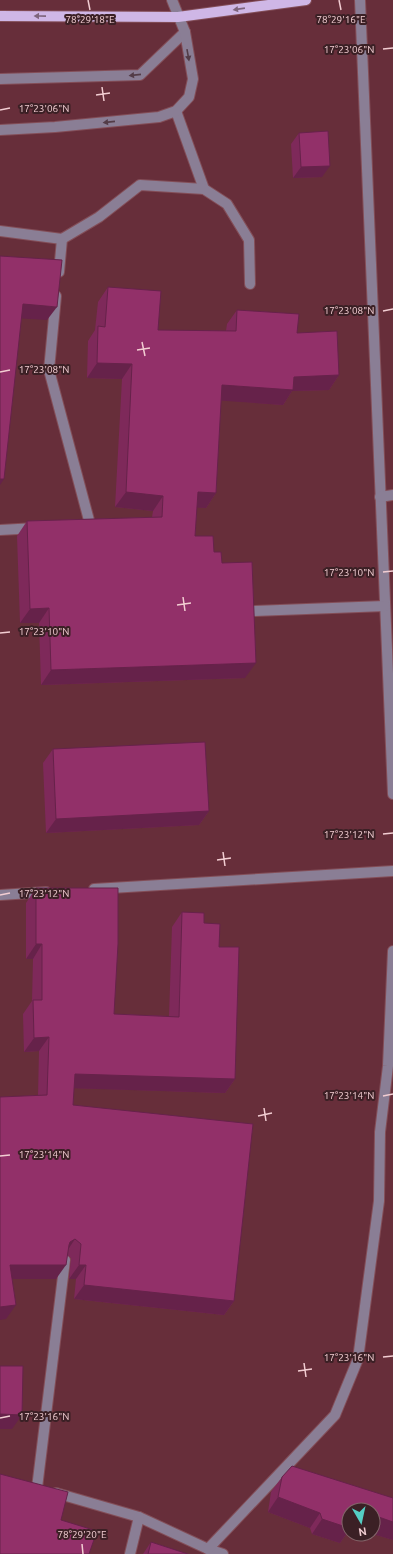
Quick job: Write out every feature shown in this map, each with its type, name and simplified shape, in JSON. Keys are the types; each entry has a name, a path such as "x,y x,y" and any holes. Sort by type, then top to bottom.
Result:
{"main road":[{"path":"0,16 178,17 306,0"}],"street":[{"path":"0,130 55,127 159,117 176,111 189,98 193,79 185,32 172,0"},
{"path":"360,0 380,497 391,716 393,794"},
{"path":"0,79 140,75 185,32"},
{"path":"176,111 204,189"},
{"path":"0,231 62,239 99,217 140,185 204,189 227,204 249,240 250,284"},
{"path":"62,239 49,370 90,524 75,525"},
{"path":"380,497 393,495"},
{"path":"0,530 45,527"},
{"path":"254,611 385,606"},
{"path":"86,890 393,871"},
{"path":"0,895 55,891"},
{"path":"208,1549 335,1416 358,1360 379,1201 380,1132 388,1066 393,951"},
{"path":"65,1260 34,1487 139,1517 208,1549 223,1554"},
{"path":"130,1554 139,1517"}],"building":[{"path":"328,131 330,166 301,167 299,133"},
{"path":"0,256 62,260 57,307 23,304 4,479 0,479"},
{"path":"108,287 161,291 158,330 236,331 237,310 299,314 297,333 337,331 339,375 294,377 293,390 222,385 216,493 198,492 195,536 213,536 214,552 221,552 222,563 252,562 256,663 51,670 49,608 30,609 27,521 162,517 163,496 126,492 132,364 97,363 98,326 105,327"},
{"path":"205,742 209,811 56,819 53,749"},
{"path":"36,888 118,888 118,944 114,1014 179,1017 182,912 204,913 204,923 220,924 219,947 239,947 235,1079 75,1074 73,1105 253,1124 234,1301 84,1285 86,1265 79,1265 81,1244 75,1239 70,1242 66,1265 10,1265 16,1305 0,1307 0,1097 47,1095 49,1037 34,1038 33,1000 42,1000 42,944 36,944"},
{"path":"0,1366 23,1366 22,1415 0,1414"},
{"path":"292,1466 393,1498 393,1522 381,1518 381,1502 341,1502 341,1525 322,1519 320,1513 278,1497 282,1477"},
{"path":"0,1474 68,1492 61,1520 97,1531 89,1554 0,1554"},
{"path":"151,1542 188,1554 148,1554"}]}
